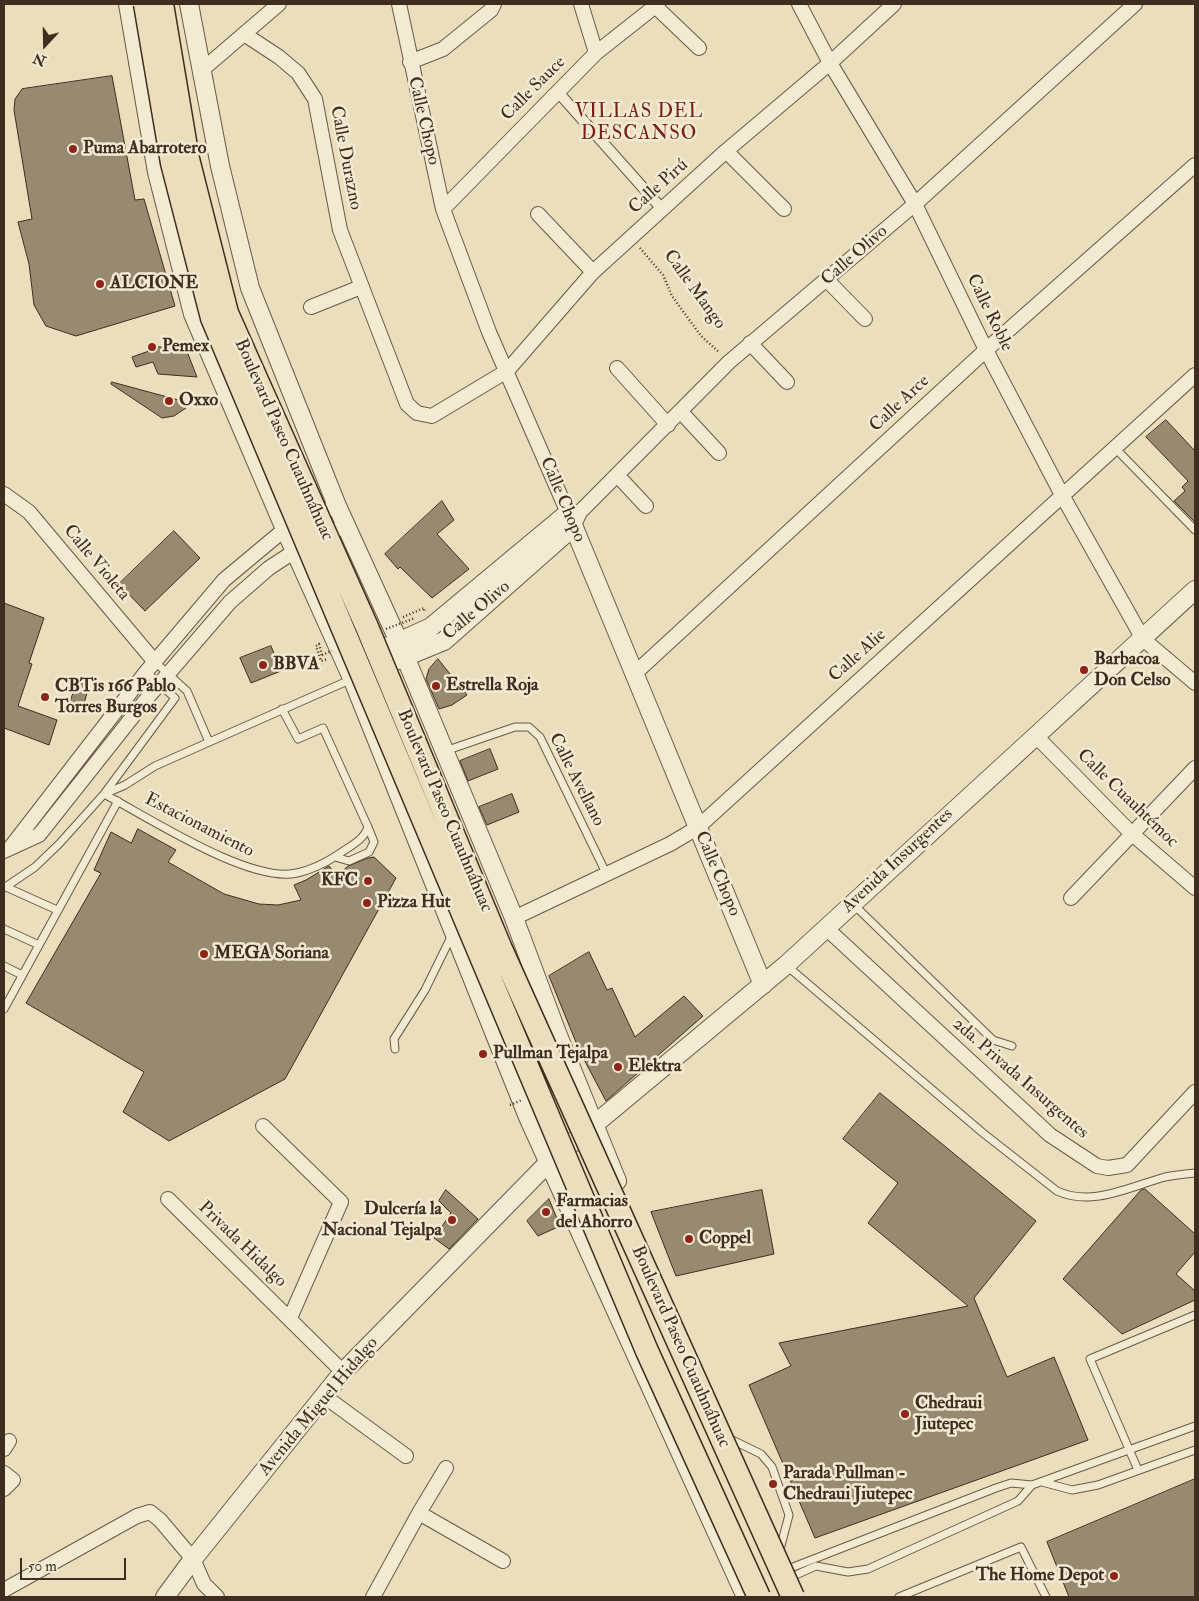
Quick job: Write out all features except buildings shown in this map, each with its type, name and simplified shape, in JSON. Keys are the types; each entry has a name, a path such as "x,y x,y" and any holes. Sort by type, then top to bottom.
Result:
{"main road":[{"name":"Boulevard Paseo Cuauhnáhuac","path":"145,4 172,163 212,318 647,1351 759,1597"},
{"name":"Boulevard Paseo Cuauhnáhuac","path":"162,4 188,159 227,313 367,628 501,949 787,1581"}],"street":[{"name":"Boulevard Paseo Cuauhnáhuac","path":"128,4 157,172 193,314 285,529 352,678 453,933 548,1163 746,1597"},
{"name":"Boulevard Paseo Cuauhnáhuac","path":"189,4 220,166 250,288 338,506 445,750 514,918 557,1033 614,1175 723,1435 787,1581"},
{"path":"202,70 279,4"},
{"name":"Calle Chopo","path":"399,4 443,208 489,332 574,518 633,675 763,985"},
{"path":"410,62 444,49 491,10 494,4"},
{"path":"581,4 596,53"},
{"name":"Calle Roble","path":"799,4 830,63 916,204 986,350 1062,495 1143,639"},
{"name":"Calle Pirú","path":"507,371 593,272 726,151 830,63 894,4"},
{"name":"Calle Olivo","path":"345,662 444,641 574,518 729,362 916,204 1135,4"},
{"path":"656,5 699,48"},
{"name":"Calle Sauce","path":"443,208 596,53 656,5"},
{"name":"Calle Durazno","path":"244,34 279,57 298,73 315,99 340,230 360,288 407,404 417,413 432,416 507,371"},
{"path":"558,92 662,209"},
{"path":"726,151 784,209"},
{"name":"Calle Arce","path":"633,675 986,350 1195,165"},
{"path":"538,214 593,272"},
{"path":"827,280 865,319"},
{"path":"311,307 360,288"},
{"path":"750,343 787,382"},
{"path":"617,368 668,425"},
{"name":"Calle Alie","path":"514,918 670,844 697,828 1195,375"},
{"path":"681,412 719,453"},
{"path":"617,475 646,506"},
{"name":"Calle Violeta","path":"4,494 29,512 154,663"},
{"path":"7,849 154,663 224,580 285,529 338,506"},
{"path":"7,849 39,835 164,680 230,602 270,568 346,525"},
{"name":"Avenida Insurgentes","path":"594,1123 786,965 1195,590"},
{"path":"1143,639 1195,683"},
{"name":"Calle Olivo","path":"352,678 402,650"},
{"name":"Calle Cuauhtémoc","path":"1035,735 1131,833 1195,888"},
{"path":"1071,898 1195,768"},
{"name":"2da. Privada Insurgentes","path":"826,928 1050,1135 1097,1166 1108,1168 1127,1165 1195,1092"},
{"path":"503,1055 557,1033"},
{"name":"Avenida Miguel Hidalgo","path":"165,1597 193,1559 344,1372 548,1163 594,1123"},
{"name":"Privada Hidalgo","path":"263,1126 341,1202 290,1318"},
{"path":"548,1163 574,1161 585,1187"},
{"path":"564,1196 614,1175"},
{"name":"Privada Hidalgo","path":"168,1199 344,1372"},
{"path":"324,1396 406,1456"},
{"path":"372,1597 418,1513 446,1468"},
{"path":"4,1473 14,1480 4,1489"},
{"path":"4,1590 137,1516 150,1512 160,1520 193,1559 204,1584 217,1597"},
{"path":"418,1513 503,1561"}],"lane":[{"path":"1115,448 1195,530"},
{"path":"5,887 35,867 59,844 104,794 174,698 154,663"},
{"path":"154,663 164,680 187,691 210,742"},
{"path":"104,794 124,785 155,766 352,678"},
{"path":"282,709 298,739 323,728 374,842 369,852 349,861 335,857"},
{"name":"Calle Avellano","path":"445,750 514,727 529,727 540,737 606,873"},
{"name":"Estacionamiento","path":"104,794 221,857 261,872 297,874 335,857 365,836 368,827"},
{"path":"4,1009 118,802"},
{"path":"5,887 58,910"},
{"path":"852,904 993,1040 1012,1046"},
{"path":"4,929 39,945"},
{"path":"395,1049 394,1039 425,990 453,933"},
{"path":"786,965 983,1133 1057,1191 1070,1197 1103,1196 1167,1177 1195,1173"},
{"path":"4,966 22,975"},
{"path":"1138,1470 1090,1359 1195,1315"},
{"path":"787,1581 996,1488 1011,1484 1032,1485 1042,1482 1195,1426"},
{"path":"723,1435 761,1454 772,1467 789,1515 787,1581"},
{"path":"1042,1482 1072,1490 1098,1485 1195,1450"},
{"path":"787,1581 816,1566 848,1572 868,1569 1018,1501 1032,1485"},
{"path":"899,1597 1021,1546 1046,1597"}],"path":[{"name":"Calle Mango","path":"630,238 663,275 672,296 701,336 729,362"},
{"path":"412,613 424,608 425,613 415,618"},
{"path":"321,661 316,646 319,644 322,655"}],"place":[{"name":"Puma Abarrotero","path":"73,149"},
{"name":"ALCIONE","path":"100,284"},
{"name":"Pemex","path":"152,347"},
{"name":"Oxxo","path":"169,401"},
{"name":"BBVA","path":"263,665"},
{"name":"Barbacoa Don Celso","path":"1084,670"},
{"name":"Estrella Roja","path":"436,686"},
{"name":"CBTis 166 Pablo Torres Burgos","path":"45,697"},
{"name":"KFC","path":"368,881"},
{"name":"Pizza Hut","path":"367,903"},
{"name":"MEGA Soriana","path":"204,954"},
{"name":"Pullman Tejalpa","path":"483,1054"},
{"name":"Elektra","path":"618,1067"},
{"name":"Farmacias del Ahorro","path":"546,1212"},
{"name":"Dulcería la Nacional Tejalpa","path":"452,1220"},
{"name":"Coppel","path":"689,1239"},
{"name":"Chedraui Jiutepec","path":"905,1414"},
{"name":"Parada Pullman - Chedraui Jiutepec","path":"773,1484"},
{"name":"The Home Depot","path":"1114,1576"}],"district":[{"name":"VILLAS DEL DESCANSO","path":"639,124"}]}
